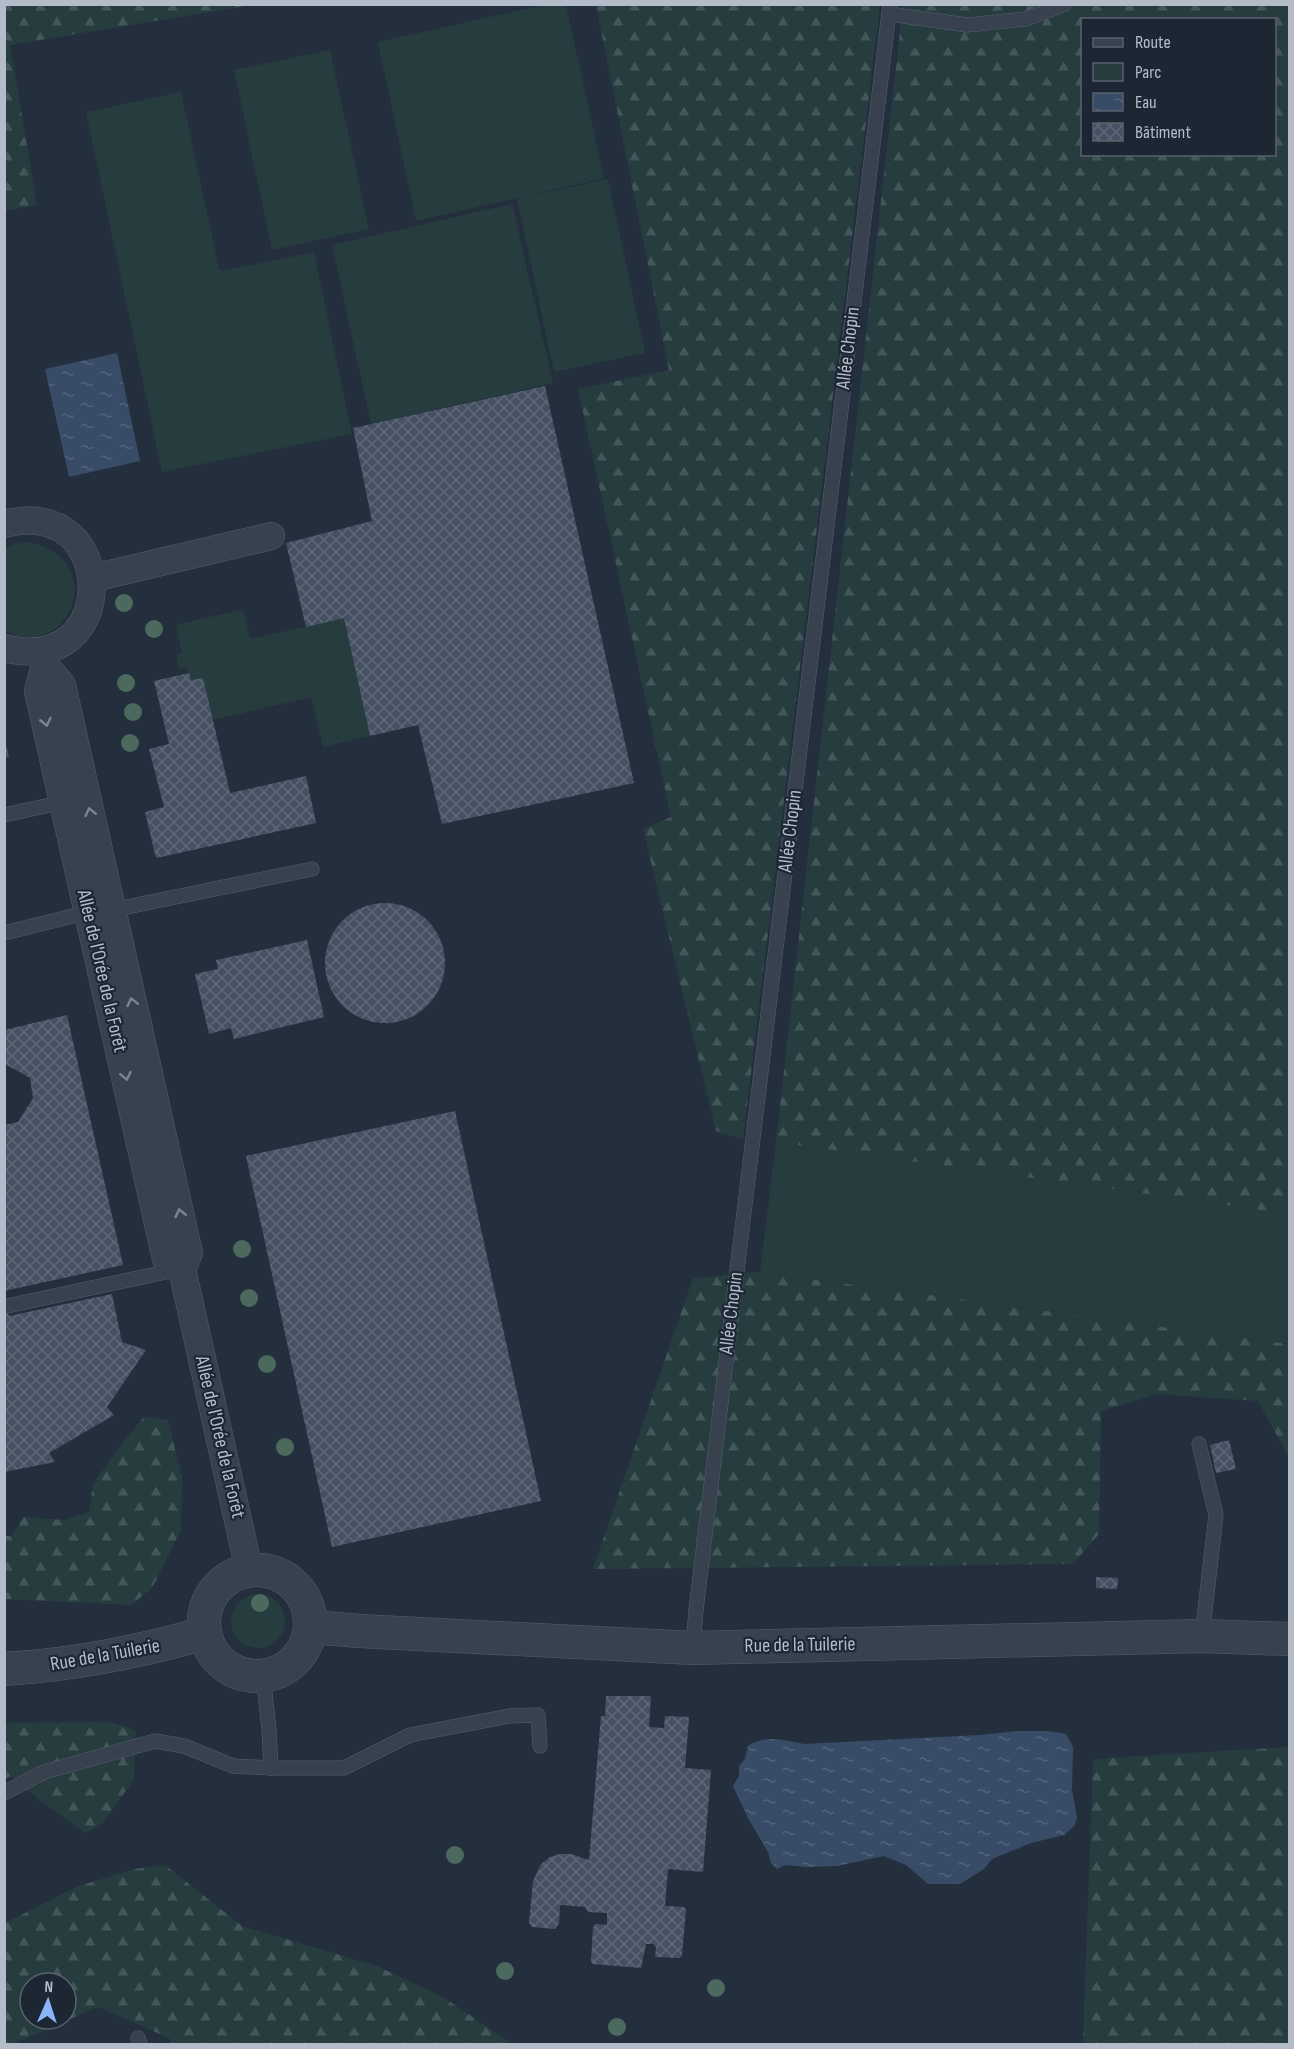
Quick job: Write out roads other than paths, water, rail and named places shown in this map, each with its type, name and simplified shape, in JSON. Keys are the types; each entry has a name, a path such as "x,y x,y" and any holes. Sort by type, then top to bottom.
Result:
{"street":[{"path":"4,524 21,520 42,521 61,529 77,542 87,559 93,578 93,594 82,624 43,658 4,648"},
{"path":"93,578 271,536"},
{"name":"Allée de l'Orée de la Forêt","path":"43,658 39,692 64,802 100,911"},
{"name":"Allée de l'Orée de la Forêt","path":"43,658 62,685 100,911 166,1259 182,1269 249,1570"},
{"path":"265,1569 280,1574 294,1583 304,1596 309,1611 310,1627 307,1641 300,1654 290,1664 277,1672 247,1675 232,1670 219,1661 210,1648 205,1634 204,1617 209,1600 219,1586 232,1575 249,1570 265,1569"},
{"name":"Rue de la Tuilerie","path":"310,1627 693,1648 1202,1636 1290,1639"},
{"name":"Rue de la Tuilerie","path":"4,1669 51,1666 162,1646 205,1634"}],"lane":[{"name":"Allée Chopin","path":"693,1648 698,1586 889,9 967,25 1026,19 1065,4"},
{"path":"4,815 64,802"},
{"path":"4,933 100,911 312,869"},
{"path":"7,1306 182,1269"},
{"path":"1199,1444 1216,1515 1202,1636"},
{"path":"263,1675 271,1768"},
{"path":"4,1793 44,1772 155,1741 184,1746 233,1766 344,1768 410,1735 509,1716 538,1715 540,1746"}],"water":[{"path":"117,353 140,461 69,477 45,369"},
{"path":"1047,1731 1066,1734 1073,1747 1072,1790 1077,1818 1074,1826 1064,1835 1031,1843 992,1859 984,1869 960,1884 928,1884 906,1865 884,1856 837,1866 785,1865 777,1869 771,1863 768,1852 733,1786 739,1776 739,1766 745,1759 748,1746 761,1740 775,1739 804,1744"}]}
